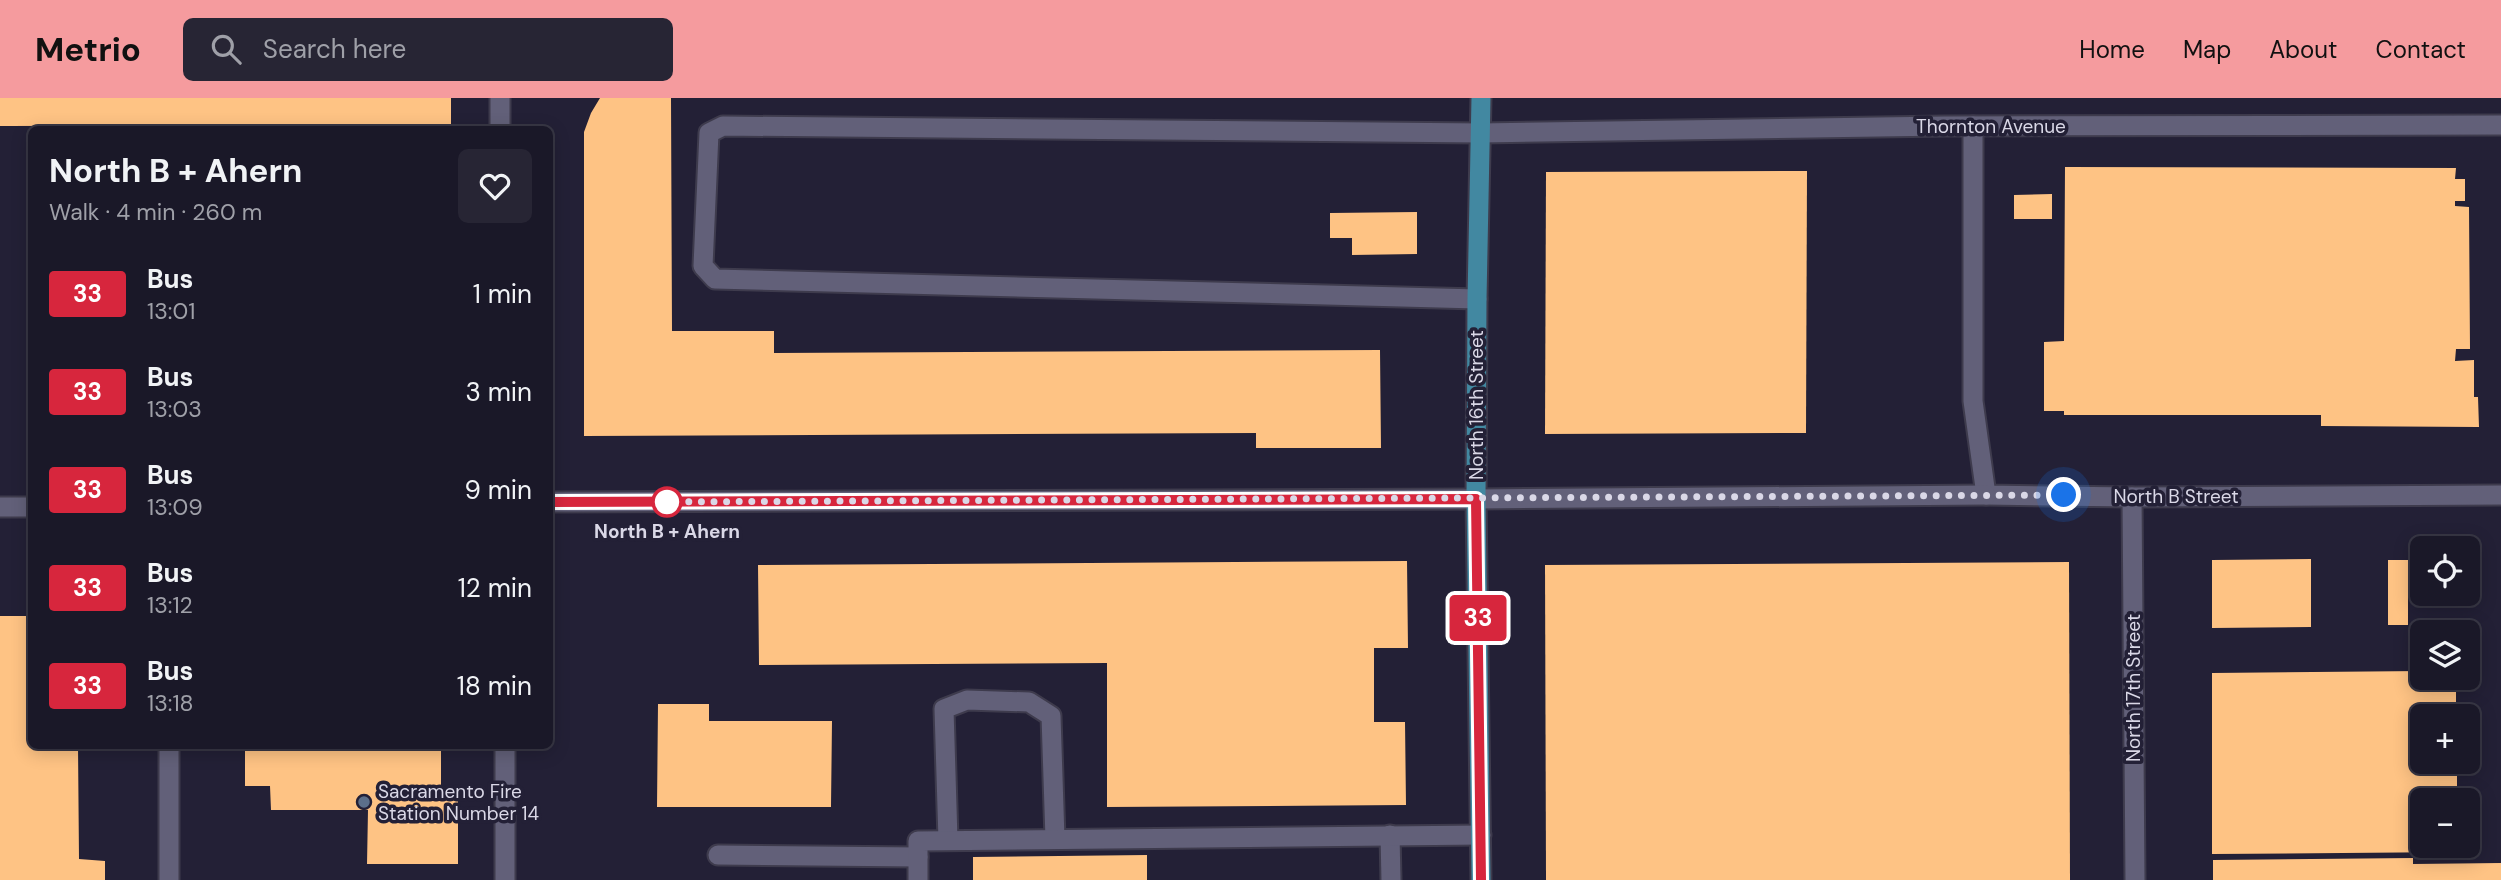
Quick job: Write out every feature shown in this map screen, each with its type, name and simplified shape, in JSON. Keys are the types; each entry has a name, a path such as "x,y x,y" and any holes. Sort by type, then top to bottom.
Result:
{"main road":[{"name":"North 16th Street","path":"1481,98 1476,499 1481,880"}],"street":[{"path":"500,98 500,126"},
{"name":"Thornton Avenue","path":"1477,299 715,279 703,266 709,133 723,127 1481,134 1973,126 2501,125"},
{"path":"1973,126 1973,401 1986,495"},
{"name":"North B Street","path":"553,502 2501,495"},
{"name":"North 17th Street","path":"2132,497 2134,880"},
{"path":"0,507 28,507"},
{"path":"948,840 944,709 967,700 1029,702 1051,716 1055,839"},
{"path":"169,749 169,880"},
{"path":"505,749 505,880"},
{"path":"1390,835 1391,880"},
{"path":"918,880 918,841 1481,835"},
{"path":"718,855 918,857"}],"building":[{"path":"0,98 451,98 451,125 0,126"},
{"path":"600,98 671,98 672,331 774,331 774,353 1380,350 1381,448 1256,448 1256,433 584,436 584,132"},
{"path":"2065,167 2456,168 2455,179 2465,179 2465,201 2455,201 2455,206 2469,207 2470,349 2456,349 2455,361 2474,360 2474,397 2478,397 2479,427 2321,426 2321,415 2064,415 2064,411 2044,411 2044,342 2064,341"},
{"path":"1807,171 1806,433 1545,434 1546,172"},
{"path":"2052,194 2052,219 2014,219 2014,195"},
{"path":"1417,212 1417,254 1352,255 1352,238 1330,238 1330,213"},
{"path":"2311,559 2311,627 2212,628 2212,560"},
{"path":"2388,560 2408,560 2408,625 2388,625"},
{"path":"1407,561 1408,648 1374,648 1374,722 1405,722 1406,805 1107,807 1107,663 759,665 758,565"},
{"path":"2069,562 2070,880 1546,880 1545,565"},
{"path":"0,616 28,616 28,749 78,749 79,859 105,861 105,880 0,880"},
{"path":"2410,671 2410,690 2456,690 2456,704 2410,704 2410,774 2457,774 2457,788 2410,788 2410,852 2212,854 2212,673"},
{"path":"658,704 709,704 709,721 832,721 831,807 657,807"},
{"name":"Sacramento Fire Station Number 14","path":"245,749 441,749 441,794 458,794 458,864 367,864 368,810 271,810 270,786 245,786"},
{"path":"1147,855 1147,880 973,880 973,857"},
{"path":"2413,858 2413,864 2501,863 2501,880 2213,880 2213,860"}],"bus line":[{"name":"33","path":"553,502 1476,499 1481,880"}],"place":[{"name":"North B + Ahern","path":"667,502"},
{"name":"Sacramento Fire Station Number 14","path":"364,802"}],"route":[{"path":"667,502 659,502 2064,495"}]}
